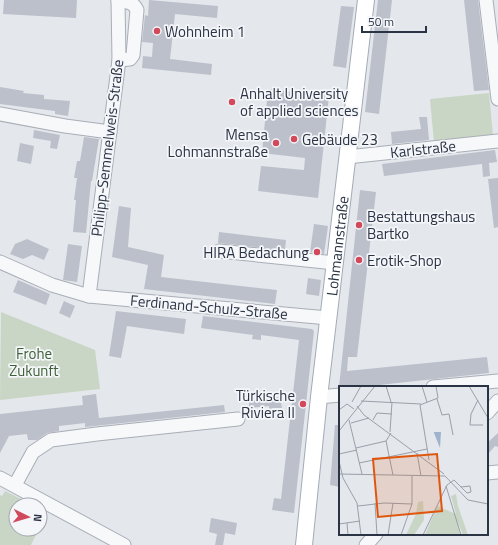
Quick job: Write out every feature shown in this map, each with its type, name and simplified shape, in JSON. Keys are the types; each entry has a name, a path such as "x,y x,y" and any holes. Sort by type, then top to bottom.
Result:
{"main road":[{"name":"Lohmannstraße","path":"304,545 319,397 366,0"}],"street":[{"path":"118,0 132,4 137,10 133,56 130,59 119,60"},
{"name":"Philipp-Semmelweis-Straße","path":"89,296 119,60 118,0"},
{"path":"486,0 498,99"},
{"path":"0,114 50,124 110,132"},
{"name":"Karlstraße","path":"347,157 498,141"},
{"path":"219,251 335,263"},
{"name":"Ferdinand-Schulz-Straße","path":"0,262 52,285 89,296 328,318"},
{"path":"444,386 498,381"},
{"path":"319,397 339,395"},
{"path":"488,413 498,401"},
{"path":"15,485 33,452 51,440 238,419"},
{"path":"488,473 498,472"},
{"path":"0,478 124,545"},
{"path":"366,545 375,535"}],"green space":[{"path":"489,93 493,136 434,142 430,99"},
{"name":"Frohe Zukunft","path":"1,312 95,350 100,389 0,400"},
{"path":"5,491 17,497 8,497 8,537 35,537 31,545 0,545 0,495 2,496"}],"building":[{"path":"4,0 77,0 76,18 3,14"},
{"path":"149,0 218,6 217,18 175,14 170,59 212,64 211,75 142,68 143,56 152,57 153,43 142,42 145,15 148,16"},
{"path":"378,0 392,0 379,114 365,112"},
{"path":"464,0 478,0 489,90 474,91"},
{"path":"341,6 354,7 346,68 333,66"},
{"path":"0,87 24,91 23,93 44,95 44,99 70,101 68,116 55,114 55,111 0,104"},
{"name":"Gebäude 23","path":"268,89 329,96 318,198 258,191 261,166 304,170 305,158 262,153"},
{"path":"419,117 427,117 429,140 392,144 391,132 421,129"},
{"path":"34,130 60,135 57,149 50,148 51,141 33,138"},
{"path":"84,137 99,139 91,181 86,233 73,232 76,200 74,200 77,178 74,178 77,161 80,161"},
{"path":"20,143 34,146 31,164 17,161"},
{"path":"495,150 497,162 489,163 490,176 483,177 482,164 384,176 382,164"},
{"path":"498,178 498,227 494,228 488,179"},
{"path":"360,190 376,192 357,357 348,357 347,371 487,357 489,373 370,386 339,386"},
{"path":"119,206 131,208 128,247 164,255 161,277 277,290 275,304 144,289 148,265 112,257"},
{"path":"314,224 328,226 324,254 310,252"},
{"path":"219,232 286,240 285,250 218,243"},
{"path":"27,239 49,249 44,260 32,255 23,259 10,254 15,244"},
{"path":"68,244 82,246 77,282 63,280"},
{"path":"308,278 321,280 319,296 306,294"},
{"path":"18,280 50,294 46,305 13,292"},
{"path":"64,301 75,306 70,318 59,313"},
{"path":"116,311 186,319 184,334 127,326 121,358 109,356"},
{"path":"203,316 312,329 314,331 294,513 272,510 274,498 281,499 299,340 261,335 261,340 252,339 253,335 201,328"},
{"path":"96,394 99,418 224,405 225,412 85,427 85,423 59,426 59,431 47,433 37,440 28,440 27,434 9,436 0,453 0,414 83,405 82,396"},
{"path":"280,397 282,408 269,409 269,406 249,408 249,401"},
{"path":"335,425 339,425 339,487 330,485"},
{"path":"498,433 498,447 495,446 488,454 488,442"},
{"path":"211,518 237,523 235,535 225,533 223,545 215,545 217,534 209,532"}],"place":[{"name":"Wohnheim 1","path":"157,31"},
{"name":"Anhalt University of applied sciences","path":"232,102"},
{"name":"Gebäude 23","path":"294,139"},
{"name":"Mensa Lohmannstraße","path":"276,143"},
{"name":"Bestattungshaus Bartko","path":"359,225"},
{"name":"HIRA Bedachung","path":"317,252"},
{"name":"Erotik-Shop","path":"359,260"},
{"name":"Türkische Riviera II","path":"303,404"}]}
